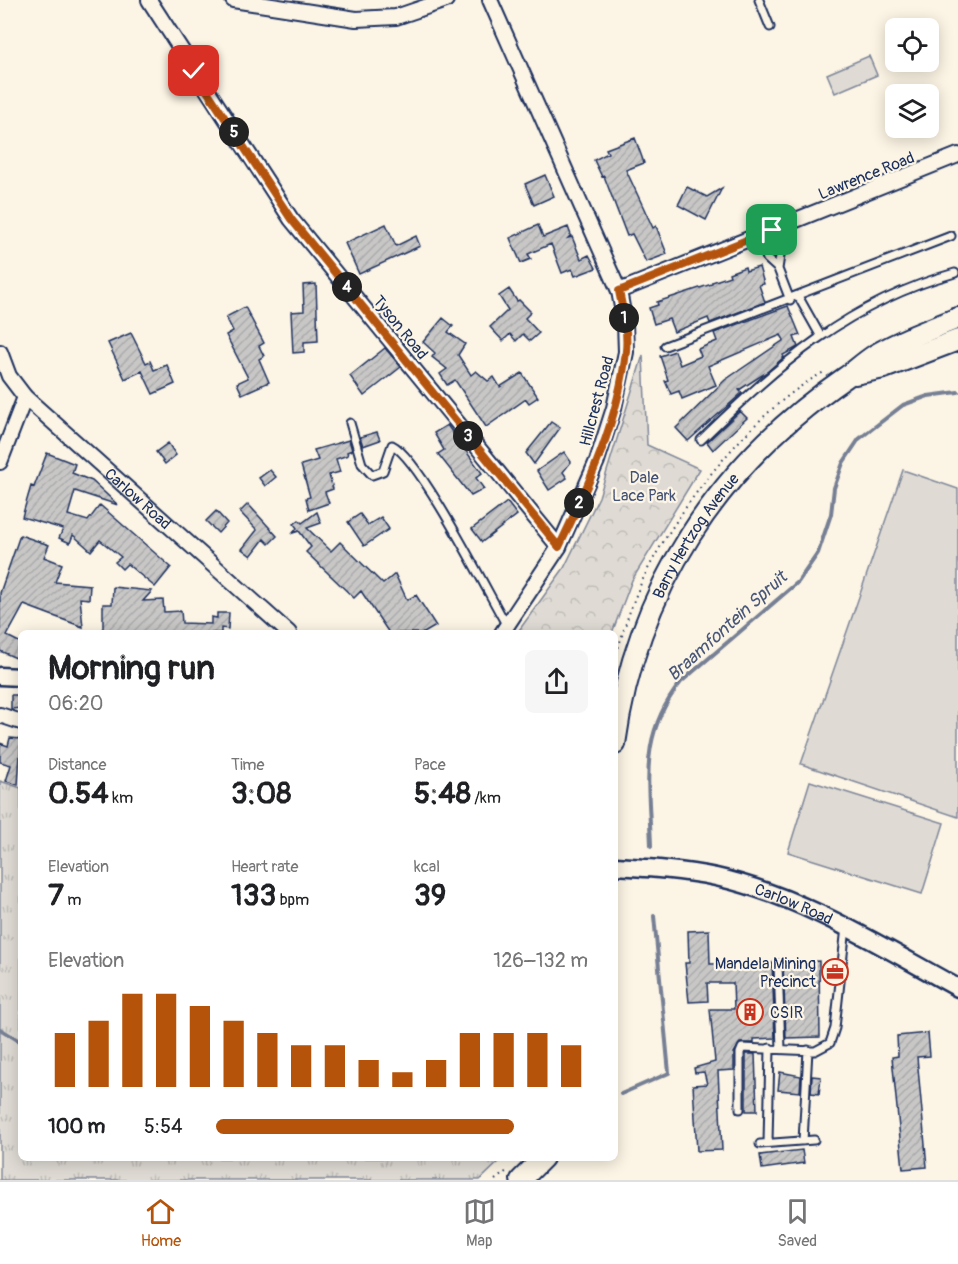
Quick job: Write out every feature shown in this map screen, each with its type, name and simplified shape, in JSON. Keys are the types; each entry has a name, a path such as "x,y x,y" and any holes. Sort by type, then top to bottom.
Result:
{"main road":[{"name":"Barry Hertzog Avenue","path":"618,727 625,688 642,633 656,598 691,533 718,494 775,431 818,396 878,354 958,318"},
{"name":"Barry Hertzog Avenue","path":"849,375 884,368 958,340"},
{"path":"521,1180 540,1161"}],"street":[{"name":"Tyson Road","path":"148,0 291,219 559,547"},
{"path":"233,0 356,19 396,17 446,0"},
{"name":"Hillcrest Road","path":"490,0 619,291 626,340 618,390 597,461 559,547 504,630"},
{"name":"Lawrence Road","path":"619,291 958,156"},
{"name":"Carlow Road","path":"0,352 9,376 25,397 286,630"},
{"path":"0,462 4,437 25,397"},
{"path":"0,676 18,677"},
{"path":"0,715 18,721"},
{"name":"Carlow Road","path":"618,866 675,870 715,877 769,893 846,927 958,988"}],"lane":[{"path":"759,0 770,27"},
{"path":"772,230 780,256 778,269"},
{"path":"758,236 767,259 778,269 790,300"},
{"path":"665,346 790,300 951,236"},
{"path":"701,440 747,396 820,334 870,305 955,273"},
{"path":"798,296 820,334"},
{"path":"350,423 362,464 372,475 383,471 392,445 430,489 504,630"},
{"path":"740,1109 740,1053 742,1048 807,1050 824,1048 833,1035 846,927"},
{"path":"778,964 781,1049"},
{"path":"770,1048 764,1144 814,1140"},
{"path":"803,1141 807,1050"}],"green space":[{"path":"869,56 877,75 835,93 827,74"},
{"name":"Dale Lace Park","path":"643,355 647,445 700,469 632,580 613,630 519,630 564,568 599,497"},
{"path":"903,470 958,489 958,817 801,764"},
{"path":"0,781 18,787 18,1161 500,1161 480,1180 0,1180"},
{"path":"810,781 944,823 922,894 788,852"}],"building":[{"path":"635,138 644,163 626,170 653,228 656,226 667,254 646,262 632,234 627,236 604,176 602,177 594,160 608,153 606,149"},
{"path":"545,175 554,196 534,205 525,184"},
{"path":"687,187 707,197 722,188 706,220 678,205"},
{"path":"386,224 396,246 416,236 420,246 359,274 345,243"},
{"path":"538,225 543,237 568,227 571,235 568,238 572,237 581,259 589,255 596,268 575,276 572,269 562,273 551,244 528,254 531,259 521,263 510,238"},
{"path":"745,267 746,271 759,267 764,284 759,285 765,302 710,323 708,318 674,332 669,319 654,324 649,308 658,305 657,302 712,284 712,282 730,276 729,273"},
{"path":"316,284 318,341 304,342 304,352 293,353 291,312 304,311 303,285"},
{"path":"509,289 517,301 519,300 531,312 525,318 539,333 530,341 523,334 516,341 510,334 503,341 490,327 508,310 499,296"},
{"path":"788,306 800,335 794,337 798,347 783,355 784,357 767,372 739,390 742,393 688,441 676,428 725,380 784,340 781,335 708,366 716,385 682,399 679,391 671,394 665,381 668,380 660,356 675,351 680,365 701,356 698,349 717,341 714,333"},
{"path":"245,307 264,343 259,346 264,356 259,359 269,382 242,394 237,383 248,378 226,335 233,331 226,317"},
{"path":"443,318 453,326 448,332 465,344 458,355 471,375 476,371 488,381 494,377 500,387 522,373 538,397 529,403 526,399 486,427 455,380 447,385 440,374 447,369 432,357 435,353 423,342"},
{"path":"131,333 146,363 150,361 154,370 167,365 175,384 153,394 142,371 125,379 108,343"},
{"path":"385,348 401,367 364,396 350,376"},
{"path":"740,411 747,418 713,450 707,442"},
{"path":"551,422 560,428 534,464 526,453"},
{"path":"447,425 482,473 476,478 484,489 471,496 438,454 444,450 434,433"},
{"path":"377,432 380,440 363,446 360,437"},
{"path":"349,440 352,450 347,452 348,455 336,459 340,472 329,475 333,489 325,492 329,503 309,510 306,498 310,497 301,465 318,460 314,450"},
{"path":"168,443 176,455 165,464 156,452"},
{"path":"564,452 571,462 563,472 567,478 549,490 537,471"},
{"path":"47,453 75,464 72,473 92,481 118,505 75,491 68,515 88,521 100,505 171,567 155,587 127,564 122,569 115,562 121,557 100,540 91,551 73,535 70,543 59,538 63,529 22,517 31,486 34,487"},
{"path":"270,470 276,477 265,486 259,478"},
{"path":"507,502 517,515 482,542 472,529"},
{"path":"248,504 277,536 269,544 264,539 251,556 242,549 257,530 240,512"},
{"path":"216,511 227,523 218,533 206,521"},
{"path":"317,512 321,523 307,528 331,551 340,542 383,584 395,574 407,600 416,595 436,626 429,630 387,630 361,591 354,598 306,552 311,547 299,531 293,533 297,528 294,524 299,520 302,523"},
{"path":"360,514 368,525 381,517 389,529 364,546 348,522"},
{"path":"20,535 49,545 44,557 62,564 55,582 90,585 89,599 80,598 83,627 24,605 7,636 18,642 16,658 0,651 0,593"},
{"path":"113,587 152,591 143,601 163,600 164,612 181,611 182,623 211,624 211,617 217,618 217,613 229,613 228,629 103,630 103,604 112,604"},
{"path":"11,695 18,695 18,708 11,709"},
{"path":"10,738 18,739 18,785 6,781 11,765 0,762 0,743 8,746"},
{"path":"709,930 710,964 772,963 775,1038 754,1039 754,1043 740,1043 734,1053 734,1070 718,1071 722,1150 697,1151 693,1085 707,1084 704,1072 695,1073 694,1068 715,1062 710,1009 734,1009 733,983 707,983 708,1001 689,1002 685,963 689,963 688,931"},
{"path":"819,961 820,1037 786,1038 783,963"},
{"path":"928,1033 930,1056 917,1057 927,1167 903,1169 892,1057 898,1056 897,1036"},
{"path":"746,1054 755,1054 757,1111 746,1111"},
{"path":"780,1072 801,1076 800,1092 778,1090"},
{"path":"812,1076 821,1077 819,1094 811,1093"},
{"path":"802,1150 804,1163 762,1169 760,1155"}],"waterway":[{"name":"Braamfontein Spruit","path":"651,846 649,760 652,740 667,702 681,682 798,582 818,553 831,514 834,488 843,463 859,439 903,405 928,396 958,392"},
{"name":"Braamfontein Spruit","path":"621,1094 669,1073 654,916"},
{"name":"Braamfontein Spruit","path":"0,1029 18,1040"}],"place":[{"name":"Mandela Mining Precinct","path":"835,972"},
{"name":"CSIR","path":"750,1012"}],"route":[{"path":"194,71 291,219 559,547 597,461 614,408 626,352 625,323 619,291 772,230"}]}
